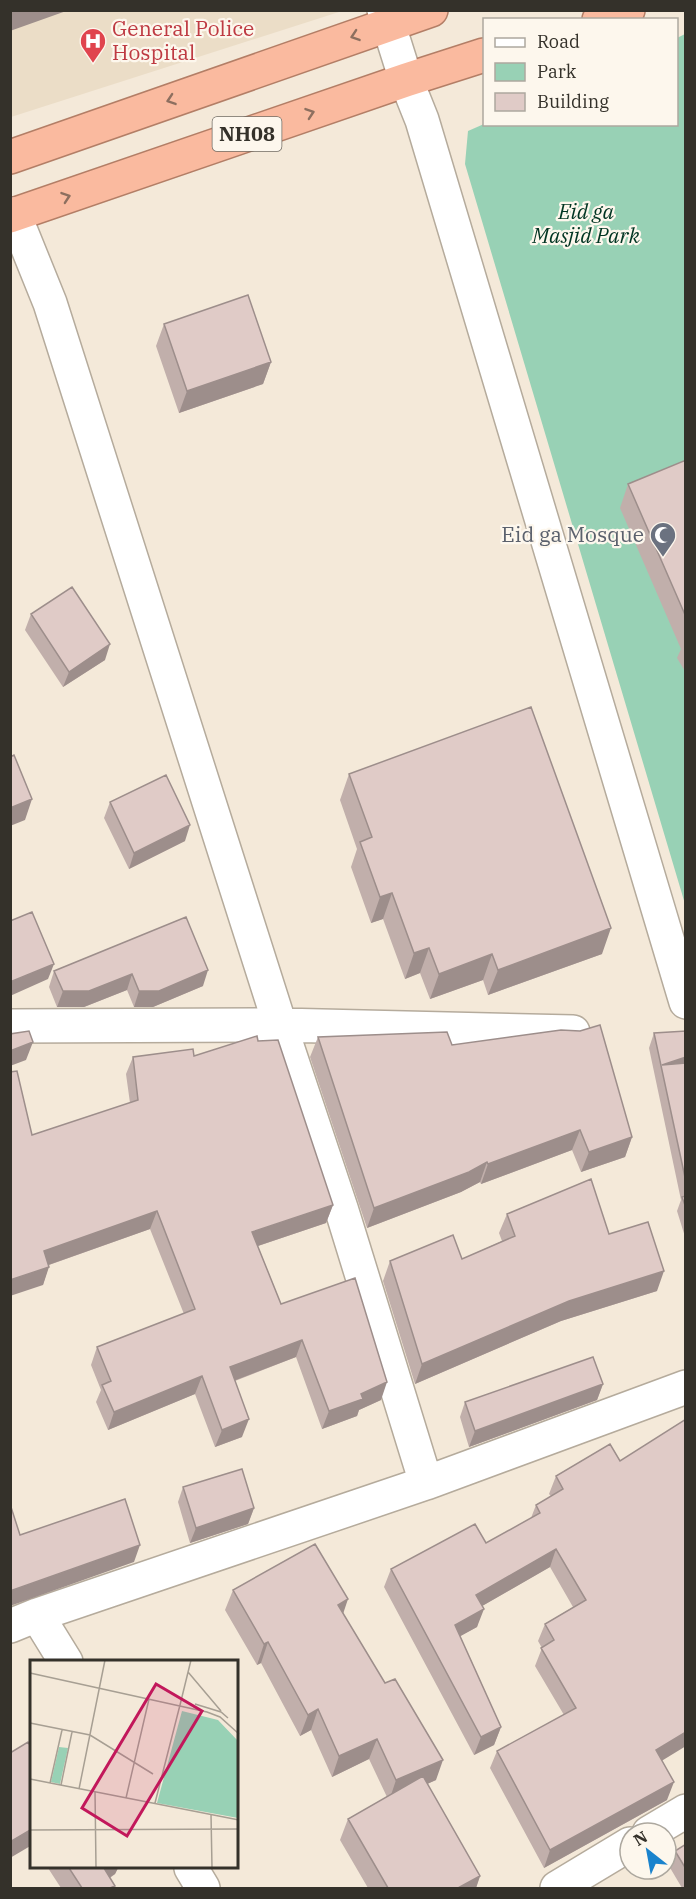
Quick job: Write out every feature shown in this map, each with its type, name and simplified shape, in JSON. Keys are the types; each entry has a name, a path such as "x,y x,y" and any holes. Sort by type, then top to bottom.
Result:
{"highway":[{"name":"NH08","path":"10,157 386,17 431,10"},
{"path":"605,18 628,10"},
{"name":"NH08","path":"12,215 483,55"}],"street":[{"path":"386,17 406,80 422,120 686,1002"},
{"path":"12,215 50,303 345,1222 426,1483"},
{"path":"10,1026 280,1025 573,1032"},
{"path":"64,1660 24,1620 426,1483 686,1387"},
{"path":"669,1821 686,1811"},
{"path":"557,1888 618,1851"},
{"path":"192,1869 203,1888"}],"shaded area":[{"name":"General Police Hospital","path":"11,11 338,11 339,12 11,117"}],"green space":[{"name":"Eid ga Masjid Park","path":"685,34 685,904 465,164 468,131 483,124 678,126 678,38"}],"building":[{"path":"248,295 271,362 187,391 164,324"},
{"name":"Eid ga Mosque","path":"686,460 686,617 628,484"},
{"path":"72,587 110,644 69,672 31,614"},
{"path":"531,707 611,928 498,970 492,954 439,974 429,948 414,953 392,893 380,897 360,842 372,837 349,774"},
{"path":"14,755 32,799 10,808 10,757"},
{"path":"166,775 190,825 134,853 110,802"},
{"path":"32,912 54,964 10,982 10,921"},
{"path":"186,917 208,970 159,991 139,991 132,974 89,991 63,991 54,971"},
{"path":"600,1025 632,1137 589,1152 580,1130 488,1164 487,1162 469,1172 374,1208 318,1037 447,1032 452,1045 561,1030 580,1031"},
{"path":"29,1031 33,1042 10,1051 10,1034"},
{"path":"686,1031 686,1057 662,1065 686,1063 686,1182 654,1033"},
{"path":"257,1036 258,1041 278,1040 333,1205 252,1232 281,1304 355,1278 387,1382 361,1394 363,1399 329,1411 302,1340 230,1367 249,1419 222,1430 202,1376 114,1412 102,1385 111,1381 97,1347 195,1309 157,1211 44,1251 49,1267 10,1280 10,1072 17,1071 32,1135 138,1100 133,1057 193,1049 194,1056"},
{"path":"591,1179 609,1234 648,1222 664,1271 569,1301 422,1364 390,1261 453,1235 462,1259 515,1236 507,1214"},
{"path":"686,1196 686,1208 682,1197"},
{"path":"593,1357 603,1384 475,1431 465,1402"},
{"path":"686,1419 686,1732 656,1750 674,1782 550,1850 497,1751 576,1708 541,1648 554,1640 545,1624 586,1600 556,1549 476,1595 484,1609 455,1625 501,1727 481,1737 391,1569 475,1524 486,1543 540,1513 536,1505 563,1489 556,1476 610,1444 620,1461"},
{"path":"242,1469 254,1508 196,1528 183,1487"},
{"path":"125,1499 140,1545 10,1591 10,1504 20,1535"},
{"path":"315,1544 348,1599 338,1605 385,1683 395,1679 443,1760 396,1780 377,1739 339,1756 318,1709 308,1715 268,1642 264,1644 233,1590"},
{"path":"28,1742 30,1746 30,1830 10,1842 10,1753"},
{"path":"423,1776 480,1876 458,1888 388,1888 348,1819"},
{"path":"686,1844 686,1869 678,1856 678,1849"},
{"path":"70,1869 105,1869 115,1886 110,1888 82,1888"}],"place":[{"name":"General Police Hospital","path":"93,64"},
{"name":"Eid ga Mosque","path":"663,558"}]}
